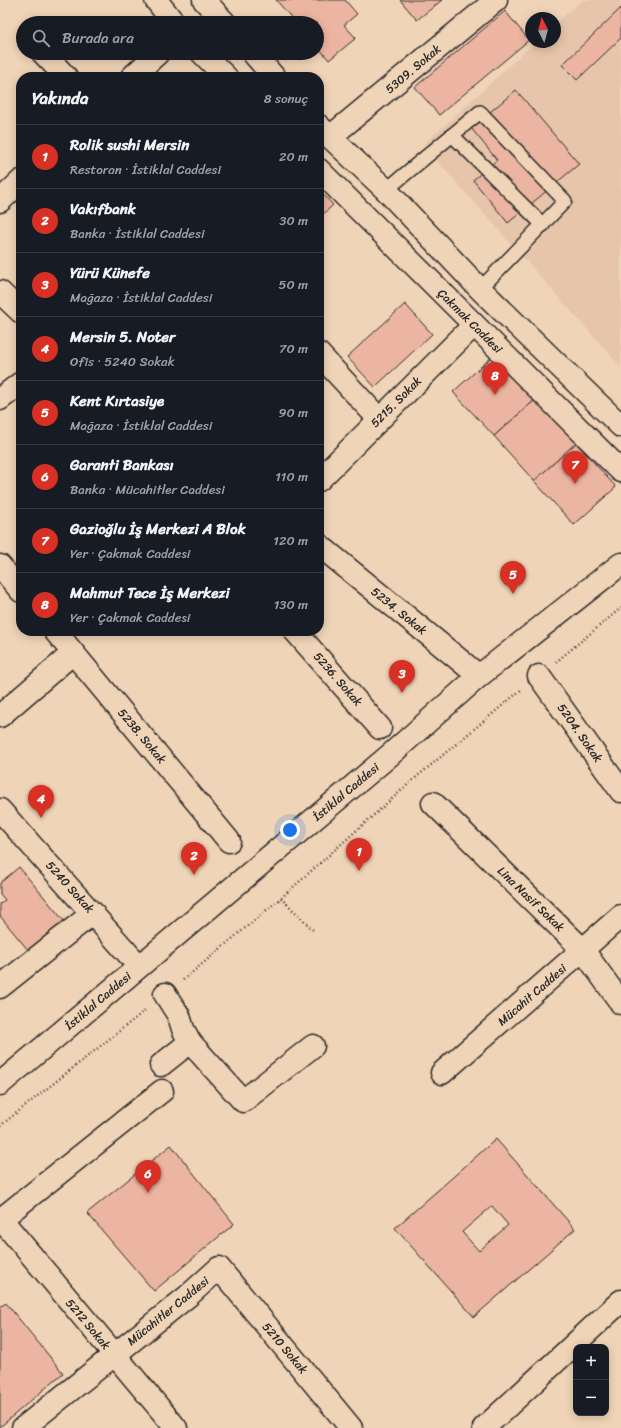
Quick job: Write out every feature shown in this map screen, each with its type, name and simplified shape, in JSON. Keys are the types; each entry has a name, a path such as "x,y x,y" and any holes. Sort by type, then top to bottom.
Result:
{"street":[{"path":"156,0 169,16"},
{"path":"204,0 219,16"},
{"name":"5309. Sokak","path":"324,132 496,0"},
{"path":"50,60 61,72"},
{"path":"137,72 150,60"},
{"path":"209,60 221,72"},
{"path":"258,60 269,72"},
{"path":"324,132 386,190 480,289 621,426"},
{"name":"Çakmak Caddesi","path":"324,175 621,471"},
{"path":"0,201 16,186"},
{"path":"0,292 16,307"},
{"name":"5215. Sokak","path":"324,475 474,325"},
{"path":"324,359 379,419"},
{"path":"0,399 16,387"},
{"name":"5234. Sokak","path":"324,549 479,676"},
{"name":"İstiklal Caddesi","path":"0,1084 390,755 479,676 621,564"},
{"path":"0,566 16,585"},
{"name":"5238. Sokak","path":"59,636 229,841"},
{"name":"5236. Sokak","path":"299,636 380,728"},
{"path":"0,716 74,653"},
{"name":"5204. Sokak","path":"539,676 621,791"},
{"name":"Lina Nasif Sokak","path":"433,803 583,950 621,1003"},
{"name":"5240 Sokak","path":"0,810 139,966"},
{"path":"0,987 93,913"},
{"name":"Mücahit Caddesi","path":"442,1073 621,916"},
{"path":"165,994 179,1016 183,1029 190,1042 243,1101 313,1046"},
{"path":"161,1065 190,1042"},
{"path":"0,1220 162,1092"},
{"name":"5212 Sokak","path":"0,1220 176,1428"},
{"name":"Mücahitler Caddesi","path":"23,1428 188,1296 219,1268"},
{"name":"5210 Sokak","path":"219,1268 351,1428"},
{"path":"484,1428 621,1301"}],"lane":[{"path":"386,190 480,112 565,201 480,289"},
{"path":"452,135 543,225"}],"path":[{"path":"0,1126 165,994 281,898 413,780 621,608"},
{"path":"281,898 314,931"}],"shaded area":[{"path":"582,0 621,0 621,367 423,145 528,48 561,48 561,19"}],"building":[{"path":"276,0 345,0 357,14 344,25 356,38 329,60 324,54 324,16 290,16"},
{"path":"400,0 442,0 417,20"},
{"path":"621,8 621,38 577,80 562,65"},
{"path":"505,11 525,35 525,43 439,115 415,87"},
{"path":"516,90 579,164 508,223 473,180 497,160 471,128"},
{"path":"324,195 333,205 324,213"},
{"path":"405,304 432,334 375,387 347,357"},
{"path":"495,354 536,399 494,436 453,392"},
{"path":"536,399 576,443 534,481 494,436"},
{"path":"576,443 616,487 574,525 534,481"},
{"path":"19,867 64,921 28,950 0,916 0,904 5,900 0,894 0,883"},
{"path":"496,1139 575,1229 474,1317 395,1228","holes":["492,1206 508,1225 479,1251 462,1232"]},
{"path":"171,1145 234,1224 154,1291 87,1213"},
{"path":"6,1303 63,1373 0,1427 0,1307"}],"place":[{"name":"Mahmut Tece İş Merkezi","path":"495,395"},
{"name":"Gazioğlu İş Merkezi A Blok","path":"575,484"},
{"name":"Kent Kırtasiye","path":"513,594"},
{"name":"Yürü Künefe","path":"402,693"},
{"name":"Mersin 5. Noter","path":"41,818"},
{"name":"Rolik sushi Mersin","path":"359,871"},
{"name":"Vakıfbank","path":"194,875"},
{"name":"Garanti Bankası","path":"148,1193"}]}
